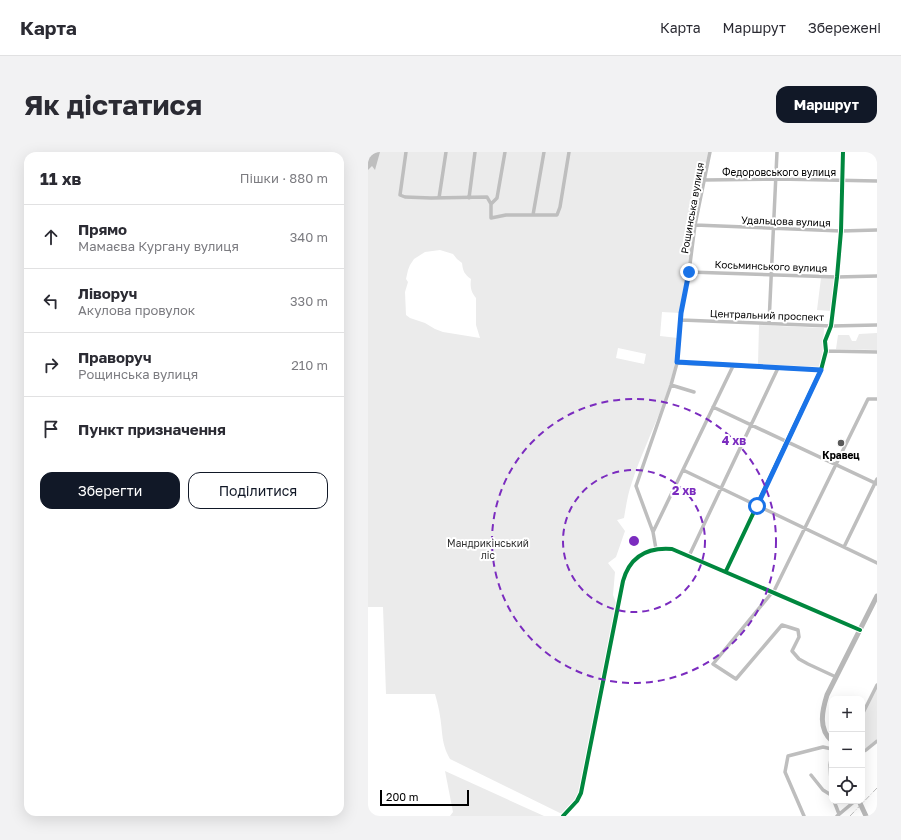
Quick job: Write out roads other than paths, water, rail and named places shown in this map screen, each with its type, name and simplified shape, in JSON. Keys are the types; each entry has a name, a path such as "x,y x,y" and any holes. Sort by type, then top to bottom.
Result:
{"main road":[{"path":"829,738 823,730 822,721 826,695 877,596"},
{"path":"860,804 866,816"}],"street":[{"path":"406,152 400,195 405,197 439,198 487,197 491,204 491,218 506,215 557,215 560,208 569,152"},
{"path":"439,198 446,152"},
{"path":"469,198 475,152"},
{"path":"491,204 497,198 505,152"},
{"path":"533,215 544,152"},
{"name":"Рощинська вулиця","path":"656,549 656,541 636,486 671,385 677,362 681,320 695,225 710,152"},
{"path":"769,323 777,179 777,152"},
{"path":"726,571 788,443 821,370 826,351 824,341 831,326 837,277 841,231 843,152"},
{"name":"Федоровського вулиця","path":"704,180 777,179 877,181"},
{"name":"Удальцова вулиця","path":"695,225 841,231 877,230"},
{"name":"Косьминського вулиця","path":"689,272 837,277 877,276"},
{"name":"Центральний проспект","path":"681,320 831,326 877,325"},
{"path":"826,351 877,352"},
{"path":"677,362 821,370"},
{"path":"653,532 733,366"},
{"path":"689,556 778,368"},
{"path":"671,385 694,392"},
{"path":"836,677 799,659 792,651 799,637 798,630 782,625 736,679 713,664 775,589 868,399 877,399"},
{"path":"713,407 788,443 876,482 844,547"},
{"path":"683,470 877,563"},
{"path":"563,816 577,801 581,793 625,574 633,561 644,553 656,549 672,549 860,630"},
{"path":"865,709 877,684"},
{"path":"865,750 877,741"},
{"path":"804,816 785,772 788,756 823,747 829,748"},
{"path":"811,775 823,790 829,794"},
{"path":"835,804 838,815 852,804"}],"railway":[{"path":"850,816 877,788"}],"place":[{"name":"Кравец","path":"841,443"}],"park label":[{"name":"Мандрикінський ліс","path":"488,548"}]}
